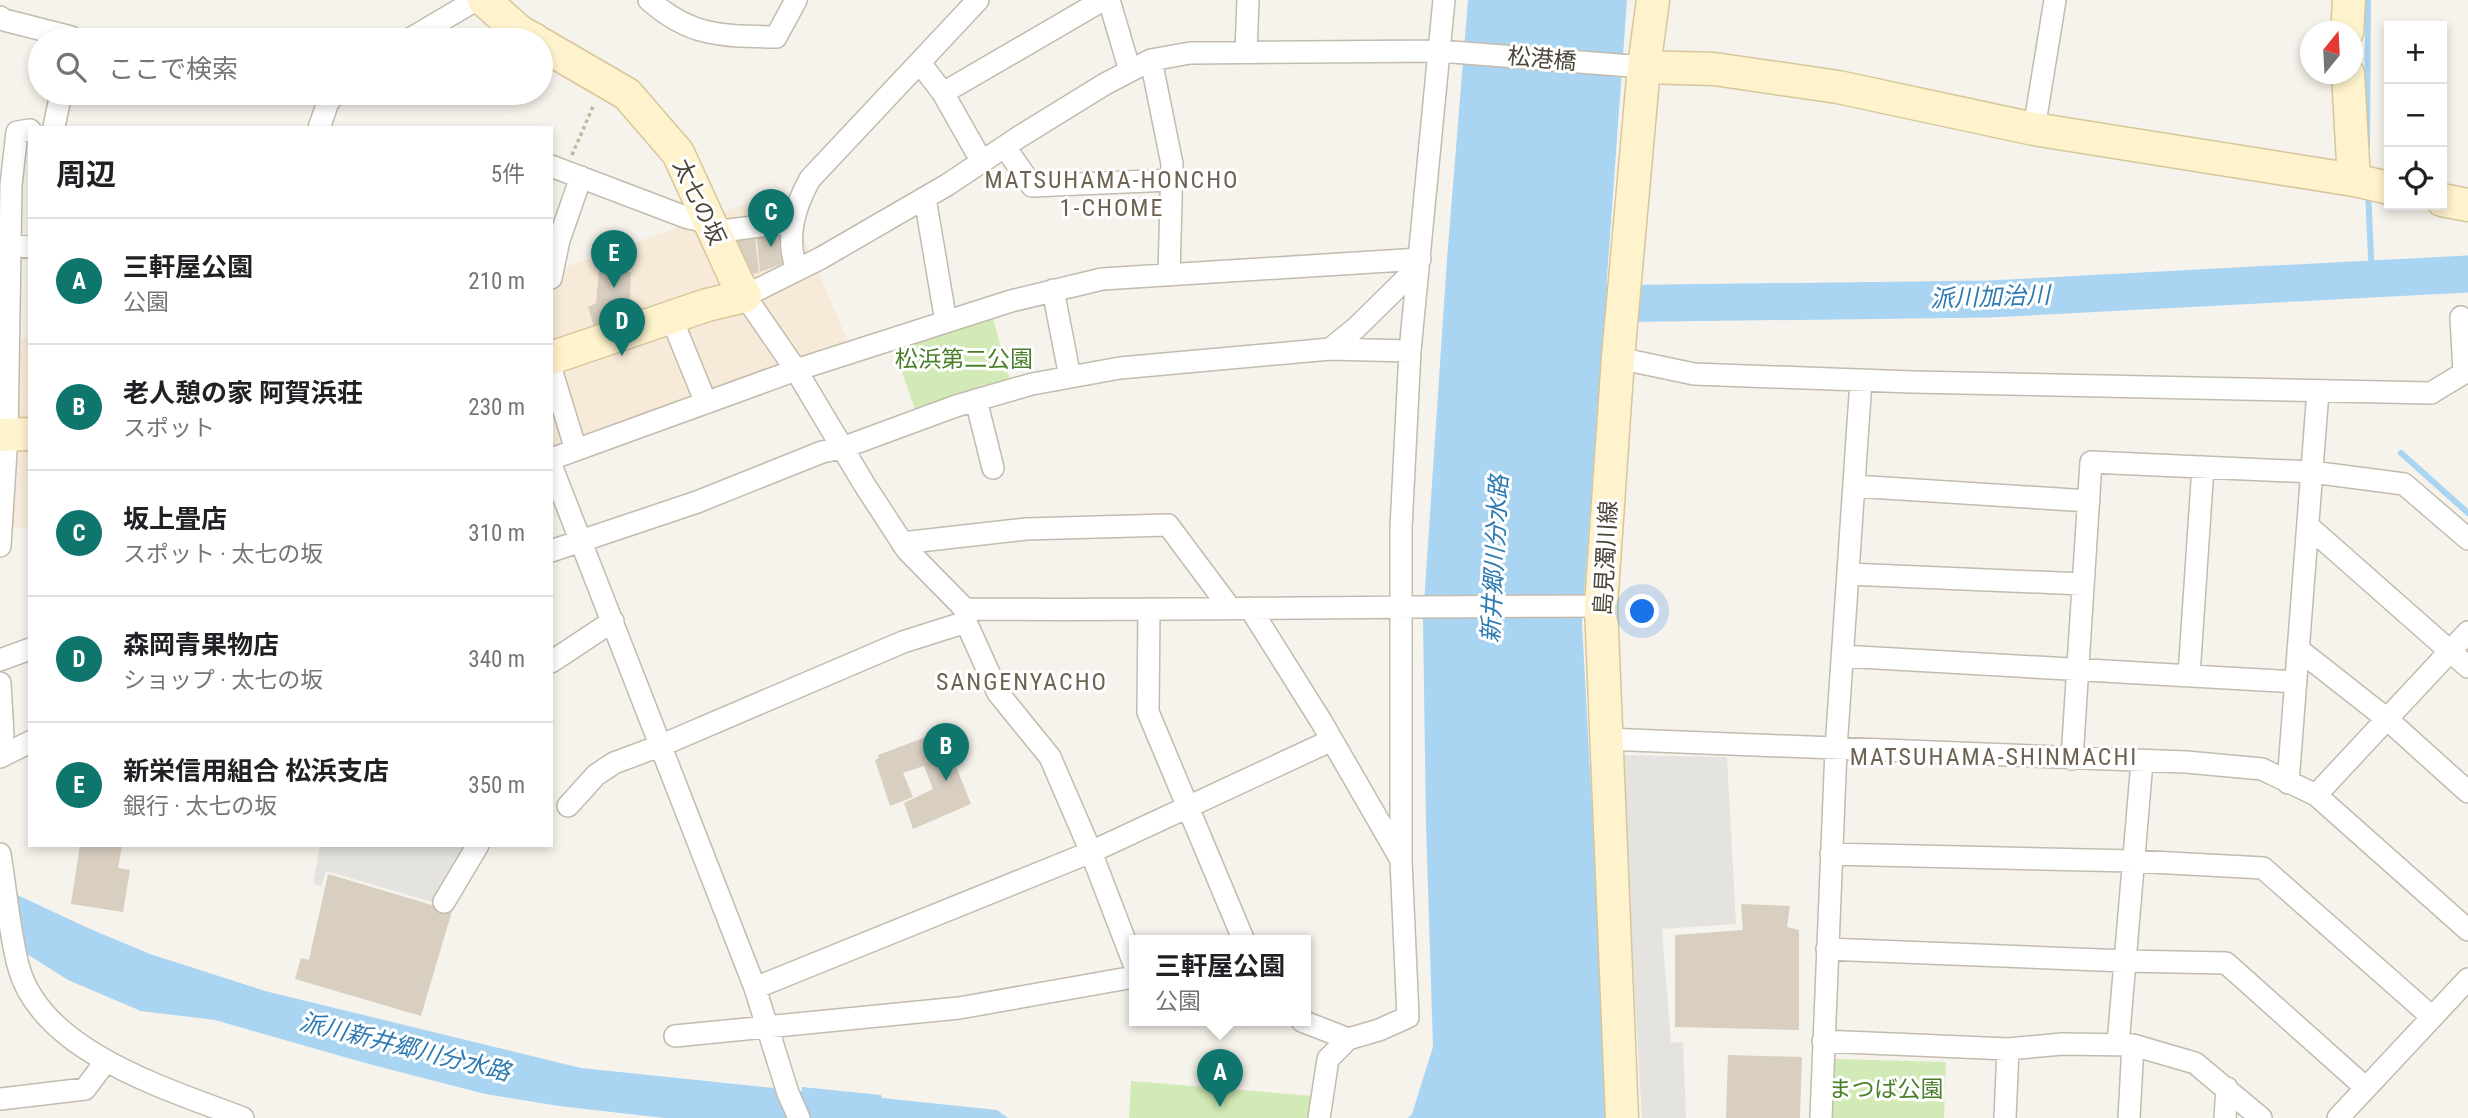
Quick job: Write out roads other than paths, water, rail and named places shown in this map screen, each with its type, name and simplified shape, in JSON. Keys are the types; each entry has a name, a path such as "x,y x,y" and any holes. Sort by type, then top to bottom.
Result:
{"street":[{"path":"428,28 476,0"},
{"path":"484,0 516,28"},
{"path":"649,0 667,16 690,28 733,36 776,37 796,0"},
{"path":"797,270 791,254 792,222 800,197 810,179 978,0"},
{"path":"943,93 1102,0"},
{"path":"1109,0 1130,71"},
{"path":"1246,52 1248,0"},
{"path":"1319,1118 1328,1059 1348,1039 1379,1030 1408,1017 1401,860 1409,606 1401,528 1410,351 1444,0"},
{"name":"島見濁川線","path":"1622,1118 1606,739 1589,606 1618,358 1644,68 1653,0"},
{"path":"2034,129 2055,0"},
{"path":"2348,21 2349,0"},
{"path":"1,20 34,28"},
{"name":"太七の坂","path":"553,51 627,94 678,153 745,296"},
{"name":"松港橋","path":"745,296 925,198 1105,84 1151,60 1190,53 1439,51 1644,68"},
{"path":"1151,60 1172,164 1169,275"},
{"path":"920,63 943,93 982,162"},
{"path":"1644,68 1714,69 1838,87 2034,129 2384,187"},
{"path":"2349,84 2354,180"},
{"path":"56,126 59,105"},
{"path":"320,126 327,105"},
{"path":"0,546 12,435 19,246 11,185 17,132 28,130"},
{"path":"1005,146 1032,186 1171,180"},
{"path":"553,258 566,172 711,227 792,222"},
{"path":"925,198 946,322"},
{"path":"2447,201 2468,205"},
{"path":"553,458 796,370 1011,300 1102,279 1419,263"},
{"path":"1330,349 1356,328 1419,263"},
{"path":"1054,290 1070,377"},
{"path":"553,355 706,305 745,296 796,370 902,543 965,615 998,693 1050,757 1091,852 1129,951"},
{"path":"671,317 706,403"},
{"path":"1618,358 1694,374 2431,393 2466,373 2461,317"},
{"path":"553,550 697,502 822,452 842,448 976,400 1032,384 1120,368 1330,349 1410,351"},
{"path":"553,375 576,450"},
{"path":"1821,1118 1836,749 1861,380"},
{"path":"2288,783 2318,391"},
{"path":"976,400 993,468"},
{"path":"2072,759 2091,462 2312,472 2404,484 2468,539"},
{"path":"2189,675 2203,467"},
{"path":"553,470 755,988 799,1118"},
{"path":"1854,486 2089,501"},
{"path":"902,543 1026,529 1168,525 1240,608 1332,740 1401,860"},
{"path":"2308,526 2468,667"},
{"path":"1848,574 2083,584"},
{"path":"568,806 596,775 614,763 965,615 1149,609 1589,606"},
{"path":"1149,609 1148,712 1242,935"},
{"path":"553,661 614,621"},
{"path":"2316,795 2468,632"},
{"path":"2298,649 2387,719 2468,792"},
{"path":"0,660 28,650"},
{"path":"1842,656 2296,682"},
{"path":"0,683 3,735 0,755"},
{"path":"1606,739 2186,762 2262,769 2316,795 2468,930"},
{"path":"755,988 1091,852 1332,740"},
{"path":"0,755 28,743"},
{"path":"2129,1118 2125,961 2141,762"},
{"path":"444,902 477,847"},
{"path":"0,854 18,967 39,1010 65,1034 106,1061 158,1086 243,1118"},
{"path":"1832,854 2133,861 2263,868 2432,1017"},
{"path":"1827,949 2226,963 2366,1088"},
{"path":"675,1035 959,1008 1129,978"},
{"path":"2338,1118 2468,979"},
{"path":"1311,1025 1348,1039"},
{"path":"1823,1041 2008,1049 2062,1044 2126,1044 2195,1063 2261,1118"},
{"path":"2005,1118 2008,1049"},
{"path":"9,1105 85,1089 106,1061"},
{"path":"2225,1118 2227,1088"}],"water":[{"name":"新井郷川分水路","path":"1468,0 1627,0 1582,624 1609,1118 1408,1118 1412,1114 1433,1047 1423,619 1447,259"},
{"name":"派川新井郷川分水路","path":"0,887 150,954 265,991 581,1068 802,1091 802,1087 881,1095 882,1098 997,1110 1008,1118 664,1118 485,1094 215,1020 141,1011 68,980 0,937"}],"waterway":[{"path":"2367,145 2368,0"},
{"path":"2368,191 2372,279"},
{"name":"派川加治川","path":"1588,304 1989,299 2468,274"},
{"path":"2401,453 2468,513"}],"place":[{"name":"坂上畳店","path":"771,247"},
{"name":"新栄信用組合 松浜支店","path":"614,288"},
{"name":"森岡青果物店","path":"622,356"},
{"name":"老人憩の家 阿賀浜荘","path":"946,781"},
{"name":"三軒屋公園","path":"1220,1107"}],"district":[{"name":"MATSUHAMA-HONCHO 1-CHOME","path":"1112,194"},
{"name":"SANGENYACHO","path":"1022,682"},
{"name":"MATSUHAMA-SHINMACHI","path":"1994,757"}],"park label":[{"name":"松浜第二公園","path":"964,359"},
{"name":"まつば公園","path":"1886,1089"}]}
